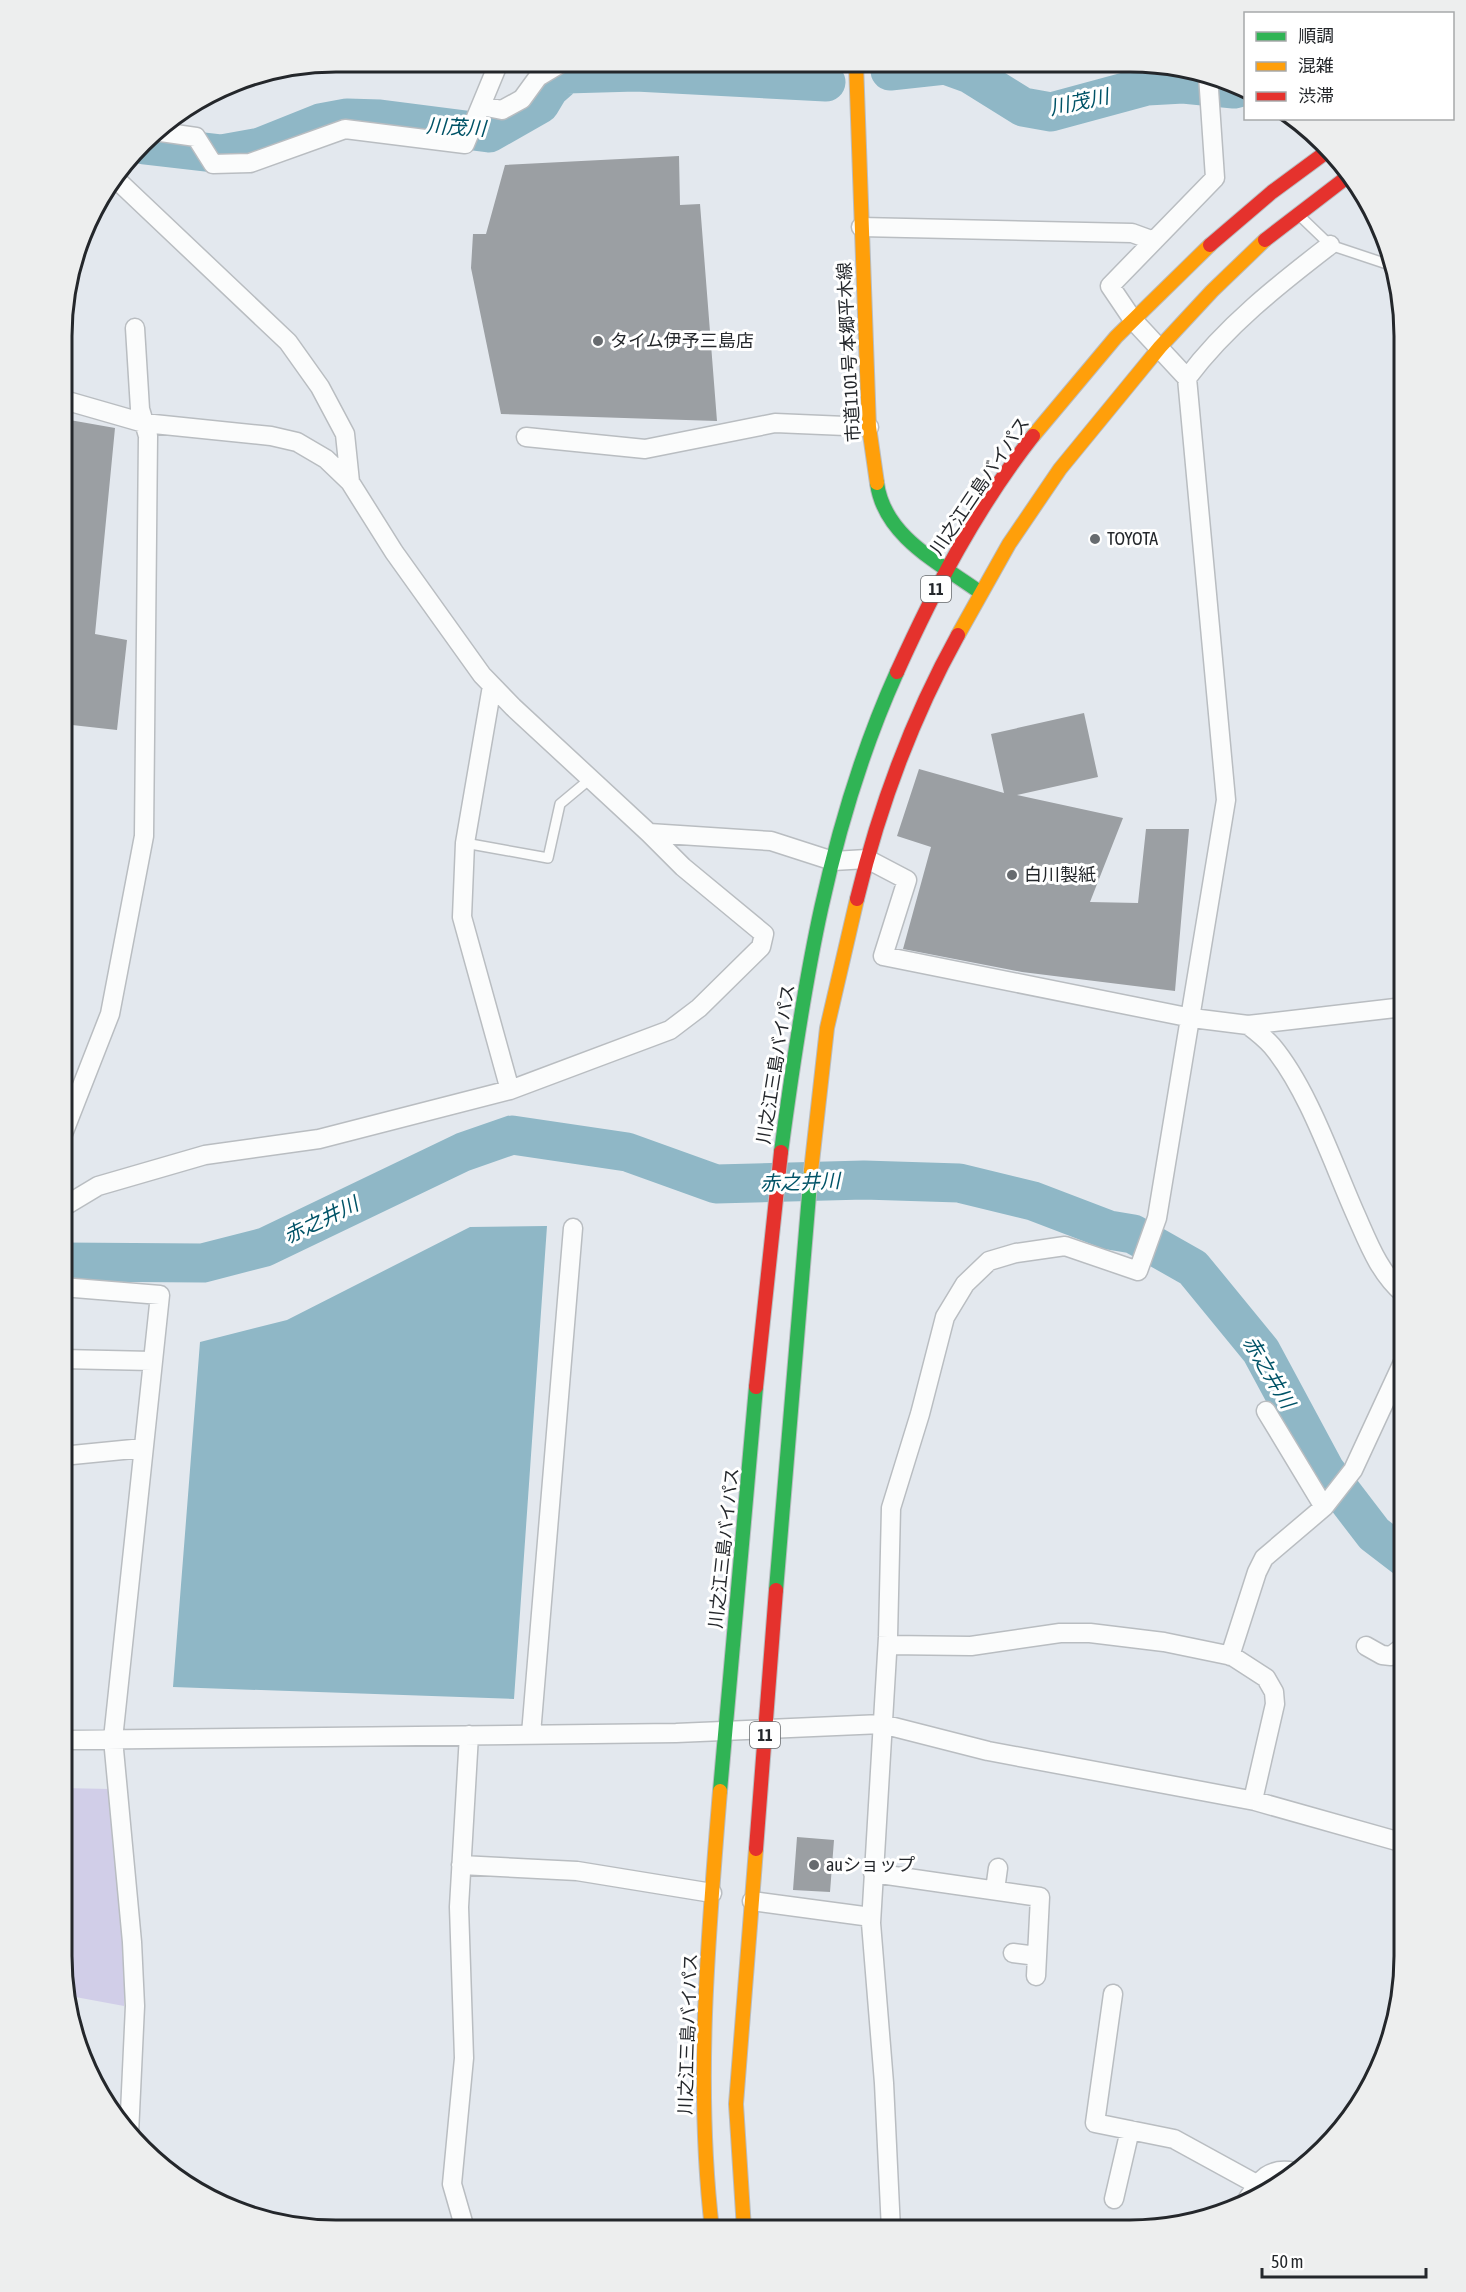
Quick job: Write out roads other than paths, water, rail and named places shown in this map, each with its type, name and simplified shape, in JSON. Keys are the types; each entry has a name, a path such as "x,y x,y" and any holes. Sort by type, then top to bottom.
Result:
{"main road":[{"name":"市道1101号 本郷平木線","path":"856,72 869,427 879,498 893,524 909,541 981,593"},
{"name":"川之江三島バイパス","path":"711,2220 707,2196 702,2072 712,1893 724,1730 780,1159 797,1030 833,861 858,765 945,568 1016,460 1060,401 1133,320 1183,270 1248,212 1322,155"},
{"name":"11","path":"743,2220 736,2104 804,1240 827,1028 867,859 884,800 915,722 941,666 1009,544 1060,469 1160,347 1238,266 1298,214 1343,180"}],"street":[{"path":"168,133 196,137 213,164 250,163 345,129 465,144 496,72"},
{"path":"479,112 502,110 522,99 538,77 546,72"},
{"path":"891,2220 885,2095 871,1917 888,1645 891,1508 920,1414 945,1317 965,1284 989,1260 1016,1252 1065,1246 1138,1271 1157,1218 1192,1018 1226,800 1187,378 1133,320 1110,286 1215,178 1209,84"},
{"path":"121,184 288,342 320,387 345,434 350,482"},
{"path":"861,227 1132,233 1154,241"},
{"path":"1187,378 1205,354 1277,285 1329,245"},
{"path":"72,1111 110,1014 144,836 148,436 140,409 135,328"},
{"path":"72,402 144,423 247,432 297,442 326,459 350,482 394,552 492,686 683,867 764,934 761,947 699,1008 670,1030 510,1090 320,1139 205,1155 98,1186 72,1202"},
{"path":"526,437 645,449 775,423 869,427"},
{"path":"492,686 465,843 462,917 510,1090"},
{"path":"649,833 771,841 833,861 867,859 907,879 883,956 1192,1018 1248,1024 1394,1008"},
{"path":"1248,1024 1272,1045 1292,1077 1311,1113 1371,1249 1384,1272 1394,1283"},
{"path":"531,1734 573,1228"},
{"path":"72,1288 160,1295 113,1739 135,2006 130,2120"},
{"path":"72,1359 152,1362"},
{"path":"1230,1656 1257,1572 1264,1558 1324,1507 1348,1477 1394,1381"},
{"path":"1266,1411 1324,1507"},
{"path":"72,1455 143,1448"},
{"path":"888,1645 971,1646 1060,1633 1089,1633 1164,1642 1230,1656 1266,1678 1274,1692 1275,1704 1253,1800"},
{"path":"1366,1646 1383,1655 1391,1656 1394,1654"},
{"path":"72,1740 531,1734 882,1724 988,1750 1253,1800 1394,1840"},
{"path":"462,2220 452,2184 464,2058 459,1907 469,1735"},
{"path":"461,1865 577,1871 712,1893"},
{"path":"995,1890 998,1868"},
{"path":"873,1873 1040,1897 1036,1976"},
{"path":"752,1901 871,1917"},
{"path":"1013,1953 1037,1956"},
{"path":"1113,1994 1095,2123 1174,2139 1258,2185"},
{"path":"1114,2199 1130,2130"},
{"path":"1255,2188 1268,2175 1280,2169 1284,2170"}],"lane":[{"path":"1298,214 1329,245 1383,263"},
{"path":"465,843 548,858 560,804 590,779"}],"water":[{"path":"547,1226 514,1699 173,1687 200,1342 287,1320 470,1227"}],"waterway":[{"name":"川茂川","path":"153,146 222,154 260,147 320,123 347,118 380,119 489,133 540,104 549,89 566,74 636,72"},
{"name":"川茂川","path":"636,72 826,82"},
{"name":"川茂川","path":"964,72 1023,107 1051,112 1147,86 1183,84 1219,88"},
{"name":"赤之井川","path":"72,1262 203,1263 265,1247 463,1152 512,1135 627,1152 716,1184 864,1180 959,1183 1033,1201 1109,1230 1133,1234 1193,1268 1261,1351 1325,1470 1374,1534 1394,1549"}],"place":[{"name":"タイム伊予三島店","path":"598,341"},
{"name":"TOYOTA","path":"1095,539"},
{"name":"白川製紙","path":"1012,875"},
{"name":"auショップ","path":"814,1865"}]}
